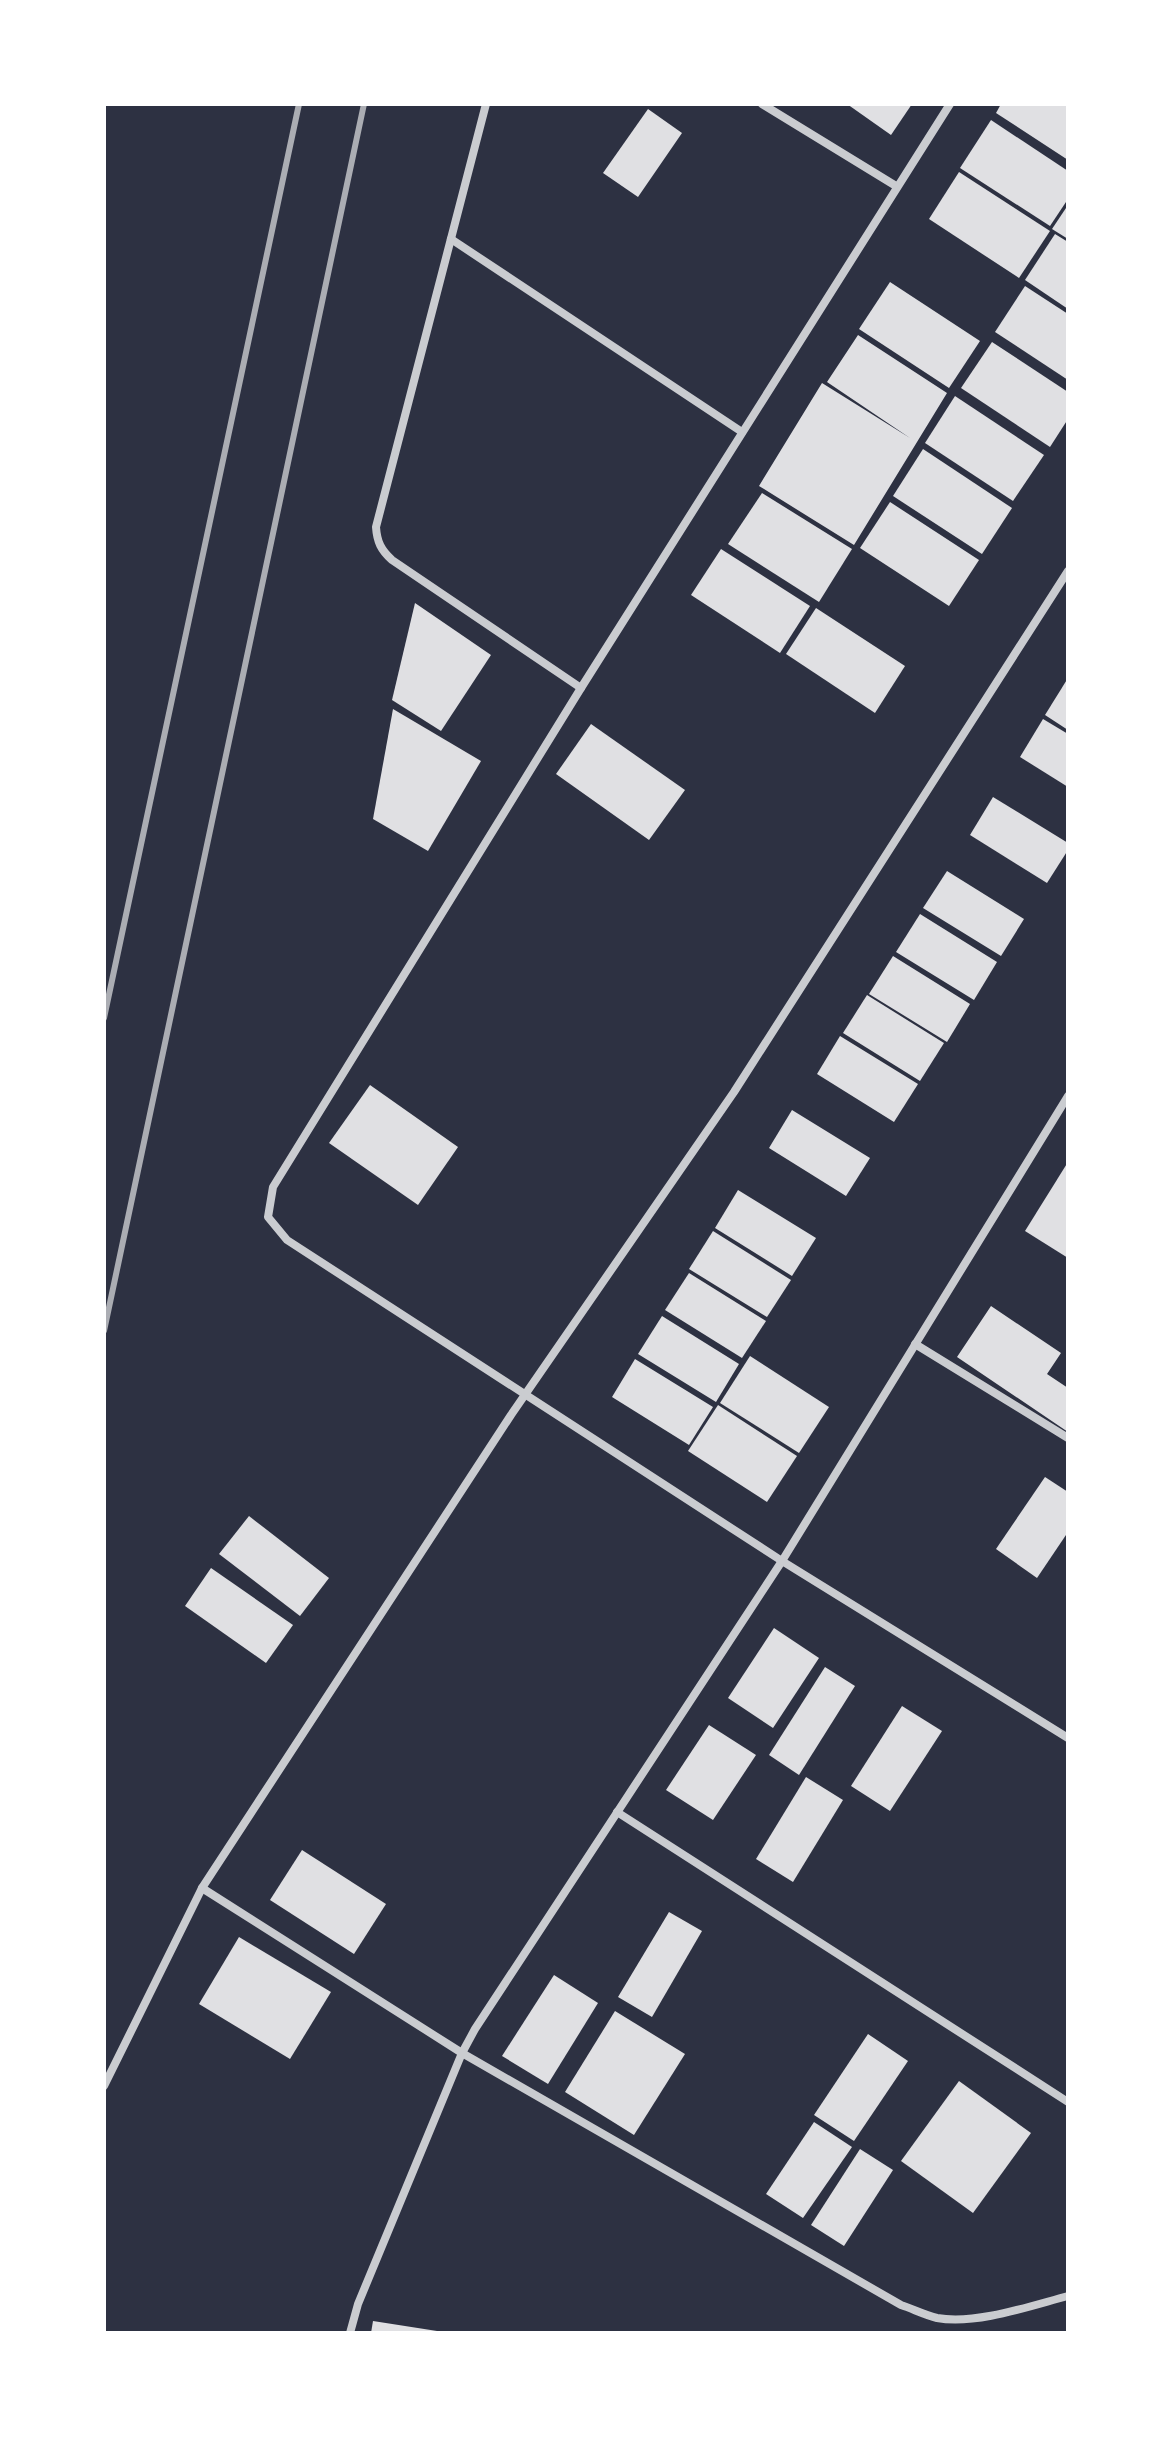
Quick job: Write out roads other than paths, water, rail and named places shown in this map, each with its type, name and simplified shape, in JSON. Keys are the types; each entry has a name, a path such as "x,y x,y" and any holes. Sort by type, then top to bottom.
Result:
{"street":[{"path":"486,104 376,527 377,539 392,560 581,688"},
{"path":"762,104 896,186"},
{"path":"950,104 581,688 273,1187 268,1217 287,1240 782,1561 1068,1738"},
{"path":"451,239 742,432"},
{"path":"104,2086 202,1888 526,1394 734,1092 1068,571"},
{"path":"350,2333 358,2304 462,2053 782,1561 1068,1096"},
{"path":"915,1344 1068,1438"},
{"path":"617,1812 1068,2102"},
{"path":"202,1888 462,2053 901,2305 938,2318 960,2318 999,2313 1068,2296"}],"railway":[{"path":"104,1018 299,104"},
{"path":"104,1331 364,104"}]}
